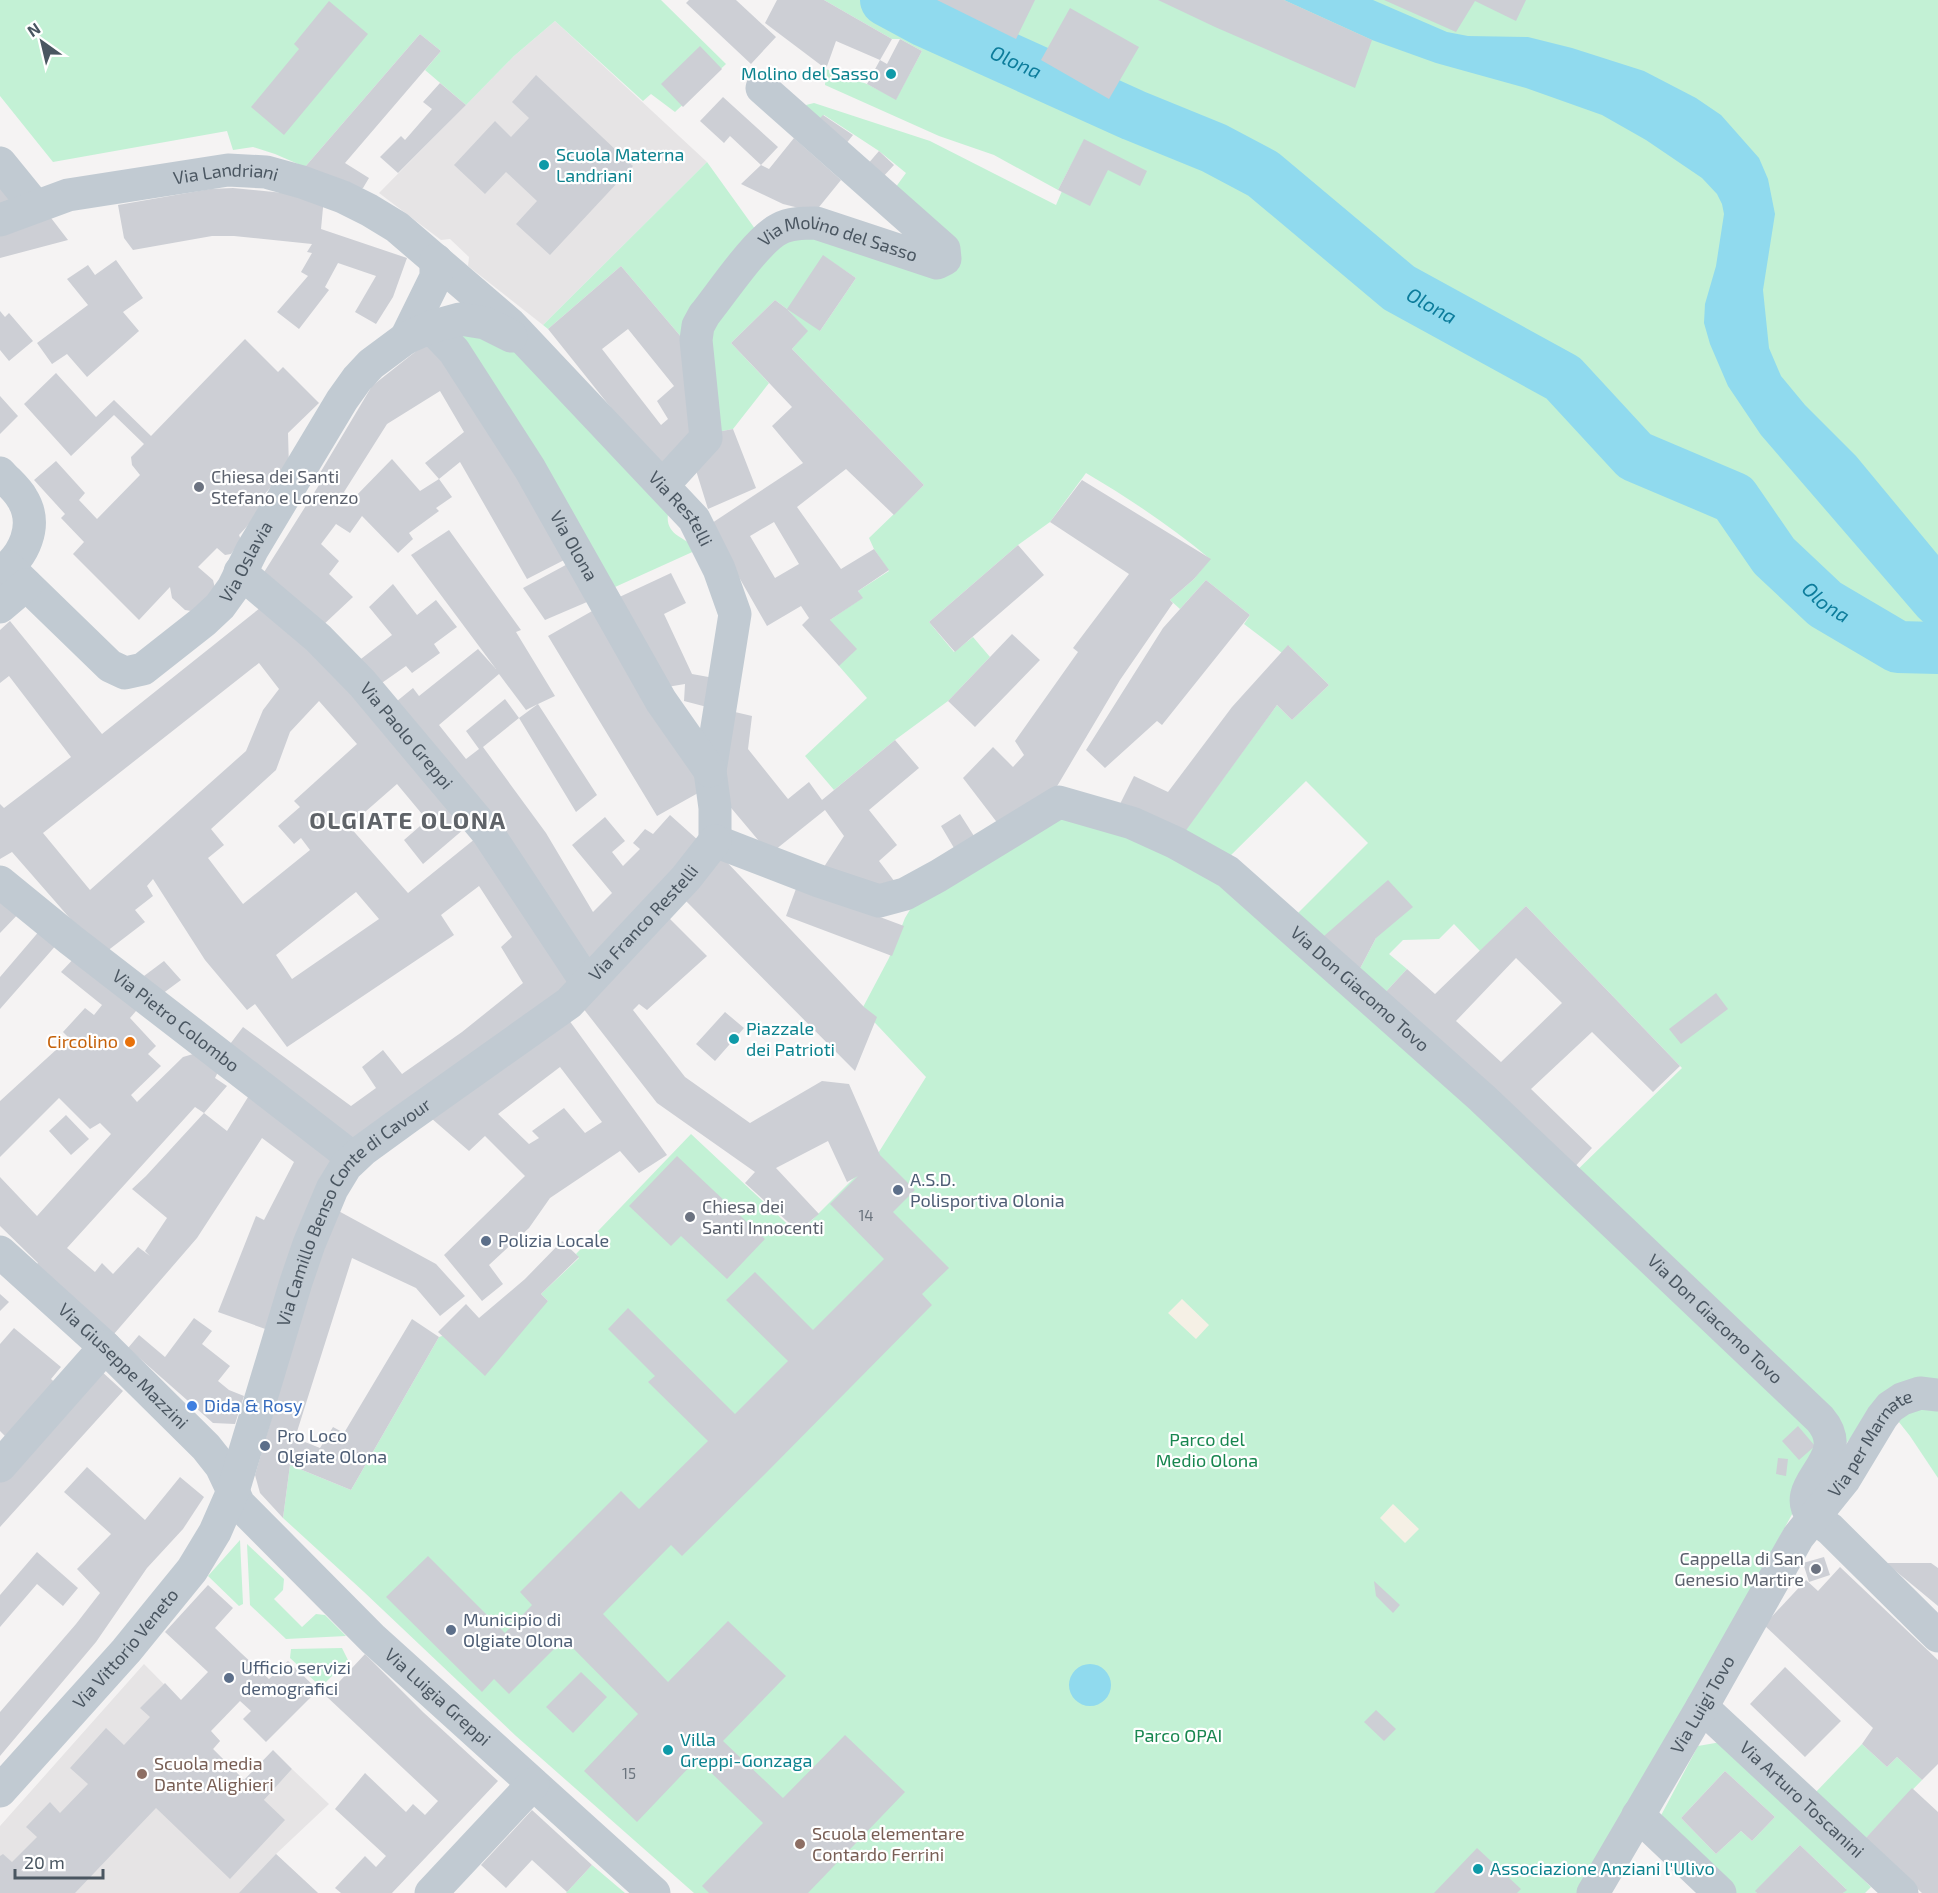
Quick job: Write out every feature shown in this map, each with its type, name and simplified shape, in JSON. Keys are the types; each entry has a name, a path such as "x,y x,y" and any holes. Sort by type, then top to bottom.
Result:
{"street":[{"name":"Via Molino del Sasso","path":"663,485 706,438 696,340 698,326 704,315 765,238 780,228 798,223 816,223 937,263 945,259 944,249 762,88"},
{"path":"0,163 35,206"},
{"name":"Via Landriani","path":"0,220 68,195 183,176 228,170 254,170 275,173 302,182 360,206 397,227 436,260"},
{"name":"Via Restelli","path":"436,260 510,324 663,485 694,519 719,569 735,614 710,771 716,840"},
{"name":"Via Oslavia","path":"419,332 436,277 436,260"},
{"name":"Via Oslavia","path":"11,575 105,662 125,673 143,669 213,613 228,597 264,529 351,386 371,364 419,332 460,319 485,323 512,337 543,358"},
{"name":"Via Olona","path":"419,332 454,351 530,469 661,701 710,771"},
{"path":"0,473 24,500 28,520 25,545 0,607"},
{"name":"Via Paolo Greppi","path":"240,572 318,638 362,683 488,832 578,993"},
{"name":"Via Don Giacomo Tovo","path":"716,840 819,881 879,901 905,894 1059,802 1132,823 1176,843 1228,872 1482,1098 1820,1419 1829,1432 1831,1445 1826,1459 1807,1492 1806,1503 1814,1517"},
{"name":"Via Franco Restelli","path":"578,993 686,878 716,840"},
{"name":"Via Pietro Colombo","path":"0,882 346,1166"},
{"name":"Via Camillo Benso Conte di Cavour","path":"232,1491 296,1282 321,1213 346,1166 578,993"},
{"name":"Via Giuseppe Mazzini","path":"0,1251 105,1347 216,1459 232,1491"},
{"path":"0,1466 105,1347"},
{"name":"Via per Marnate","path":"1814,1517 1844,1480 1890,1407 1902,1399 1920,1394 1938,1395"},
{"name":"Via Luigia Greppi","path":"232,1491 239,1504 374,1639 654,1893"},
{"name":"Via Vittorio Veneto","path":"0,1791 126,1652 192,1570 215,1532 232,1491"},
{"path":"1814,1517 1830,1529 1938,1636"},
{"name":"Via Luigi Tovo","path":"1593,1893 1789,1550 1814,1517"},
{"name":"Via Arturo Toscanini","path":"1701,1707 1902,1893"},
{"path":"431,1893 533,1784"},
{"path":"1638,1815 1720,1893"}],"shaded area":[{"path":"555,21 707,162 543,325 468,266 469,257 450,239 441,240 379,193 514,56"},
{"name":"Scuola media Dante Alighieri","path":"144,1664 220,1741 213,1749 264,1800 292,1769 329,1804 276,1854 318,1893 0,1893 0,1826"}],"green space":[{"path":"0,0 661,0 726,64 675,112 651,94 643,101 555,21 514,56 466,105 425,70 441,51 420,34 305,167 253,147 233,150 227,131 53,162 0,96"},
{"name":"Parco del Medio Olona","path":"824,0 1938,0 1938,1478 1910,1436 1883,1402 1807,1487 1672,1733 1579,1893 694,1893 516,1736 283,1518 290,1465 351,1490 439,1337 548,1301 541,1294 579,1258 576,1254 691,1134 798,1234 877,1155 926,1077 862,1009 889,958 905,918 917,898 1059,802 1176,843 1567,1180 1682,1068 1526,906 1480,951 1454,924 1439,939 1403,940 1389,954 1407,969 1382,996 1354,980 1376,938 1316,943 1290,921 1368,843 1306,781 1227,859 1181,836 1277,705 1292,720 1329,685 1289,646 1282,653 1244,624 1250,615 1206,580 1180,609 1170,600 1194,579 1210,559 1150,514 1086,473 1050,522 1018,545 929,622 954,652 973,637 990,657 948,701 895,740 834,790 805,756 867,698 839,666 830,620 862,598 858,591 889,571 869,538 924,485 792,349 807,331 787,309 775,300 731,343 769,383 733,429 717,432 704,355 715,323 780,243 788,237 934,241 890,195 906,173 879,151 824,115 813,125 806,105 814,103 930,141 1056,205 1084,140 1058,190 994,155 939,136 825,85 826,69 867,84 896,99 922,51 900,39 892,39","holes":["823,256 856,278 820,331"]},
{"path":"707,162 758,233 693,351 621,266 548,329 543,325"},
{"path":"455,329 502,338 670,505 668,522 670,528 679,537 699,549 604,592"},
{"path":"240,1540 243,1604 239,1606 208,1576"},
{"path":"247,1544 284,1579 283,1590 274,1599 302,1627 316,1614 325,1615 346,1636 286,1639 250,1605"},
{"path":"342,1648 348,1660 321,1687 290,1658 291,1649"},
{"path":"1721,1742 1871,1887 1865,1893 1843,1893 1846,1889 1800,1845 1756,1891 1757,1893 1732,1893 1658,1821 1698,1746","holes":["1725,1771 1775,1817 1752,1841 1741,1831 1716,1854 1681,1818"]},
{"path":"1862,1744 1887,1767 1897,1757 1922,1780 1864,1840 1815,1793"},
{"path":"592,1865 625,1893 566,1893"}],"sand":[{"path":"1182,1299 1209,1325 1196,1339 1168,1313"},
{"path":"1393,1504 1419,1529 1405,1543 1380,1518"}],"water":[{"path":"1284,0 1373,0 1447,32 1468,36 1528,37 1572,48 1644,71 1696,98 1721,115 1759,158 1768,179 1775,214 1763,290 1769,348 1781,376 1805,405 1856,456 1938,555 1938,636 1918,617 1761,435 1728,386 1710,344 1704,323 1705,304 1716,266 1724,214 1717,194 1702,178 1646,140 1602,115 1526,88 1436,63 1372,40"},
{"path":"1090,1664 1105,1670 1111,1685 1105,1700 1090,1706 1075,1700 1069,1685 1075,1670"}],"building":[{"path":"689,0 736,0 776,37 751,64 686,3"},
{"path":"777,0 824,0 892,39 880,60 836,41 826,69 765,23"},
{"path":"937,0 1035,0 1016,39"},
{"path":"1158,0 1284,0 1372,40 1355,88"},
{"path":"1384,0 1526,0 1516,21 1475,1 1456,32"},
{"path":"329,1 368,34 284,135 251,107 299,49 294,44"},
{"path":"1070,8 1139,47 1109,99 1041,60"},
{"path":"420,34 441,51 345,163 369,178 363,188 353,189 305,167"},
{"name":"Molino del Sasso","path":"900,39 922,51 896,100 867,84 880,60 887,64"},
{"path":"700,46 722,69 683,107 661,84"},
{"name":"Scuola Materna Landriani","path":"536,75 633,166 550,255 516,224 537,201 506,172 485,194 454,165 495,121 511,137 529,118 512,102"},
{"path":"440,83 466,105 398,173 380,157 401,136 405,140 432,109 423,102"},
{"path":"723,97 778,147 761,165 730,136 724,143 700,121"},
{"path":"823,115 853,135 841,150 813,125"},
{"path":"794,138 841,180 815,212 783,204 741,184 761,165 769,169"},
{"path":"1084,139 1147,171 1140,186 1108,170 1090,206 1058,190"},
{"path":"879,151 894,165 881,179 867,165"},
{"path":"0,182 12,199 0,214"},
{"path":"233,188 324,197 321,229 407,258 393,297 376,324 355,312 376,276 338,263 325,287 329,290 299,329 277,312 308,276 301,272 312,253 307,252 312,244 212,236 133,250 124,238 118,205 210,189"},
{"path":"48,214 68,240 0,258 0,230"},
{"path":"823,255 856,278 820,331 787,309"},
{"path":"116,260 143,298 123,312 139,331 87,377 67,354 52,364 37,343 88,305 67,279 88,265 95,275"},
{"path":"621,266 693,351 697,443 660,469 548,329","holes":["628,329 674,386 657,401 668,419 661,425 602,349"]},
{"path":"775,300 808,331 792,349 924,485 894,515 846,469 797,507 841,569 874,549 889,570 858,591 863,598 830,620 857,649 839,666 802,625 809,618 801,606 767,626 709,525 803,463 772,426 792,407 731,343","holes":["774,522 799,564 775,578 750,536"]},
{"path":"0,311 5,317 9,313 33,341 9,361 0,350"},
{"path":"434,337 572,556 527,579 460,462 439,479 452,497 436,508 439,511 409,533 413,539 398,553 362,516 350,533 336,524 321,544 339,561 329,574 353,597 321,627 261,577 324,477 320,473 372,386","holes":["440,391 464,432 425,463 439,479 420,491 392,459 352,500 344,492 387,424"]},
{"name":"Chiesa dei Santi Stefano e Lorenzo","path":"245,339 278,372 283,367 319,403 288,433 289,468 256,503 263,509 239,535 241,540 231,554 225,555 217,548 198,567 213,580 216,592 197,612 185,610 172,598 170,587 139,620 73,554 84,542 61,518 65,514 34,480 56,461 85,493 79,500 97,519 140,475 132,465 131,457 144,444 114,415 71,456 24,404 56,373 96,417 114,400 151,436"},
{"path":"0,396 18,416 0,434"},
{"path":"733,429 756,488 708,509 694,464 717,432"},
{"path":"1082,480 1211,559 1194,579 1170,600 1173,603 1120,680 1056,788 1002,829 963,778 993,747 1013,767 1024,755 1015,741 1078,652 1073,648 1129,574 1050,522"},
{"path":"449,530 521,630 516,632 555,696 526,710 499,674 439,725 466,759 479,749 466,731 505,699 519,718 483,747 546,833 593,912 612,893 572,845 605,817 625,841 612,852 623,866 640,849 633,843 645,829 653,834 670,815 699,841 586,971 391,706 413,688 419,696 478,649 496,669 411,555"},
{"path":"1018,545 1044,575 955,652 929,622"},
{"path":"575,560 594,599 545,620 523,588"},
{"path":"671,573 686,603 664,614 692,674 714,678 707,707 684,701 685,684 661,688 613,600"},
{"path":"1206,580 1250,615 1162,725 1157,721 1105,768 1086,750 1163,628"},
{"path":"393,584 417,615 436,600 457,627 434,644 440,653 412,673 406,666 376,687 357,662 392,635 369,607"},
{"path":"265,604 319,649 471,823 423,864 404,840 427,820 397,784 349,826 408,893 481,834 576,987 349,1148 224,1052 243,1027 351,1106 376,1088 362,1067 383,1050 402,1074 462,1032 523,983 501,947 512,937 479,886 441,915 454,935 287,1047 255,1004 247,1010 205,960 153,879 147,886 153,896 135,910 145,922 102,955 12,852 0,859 0,804 4,808 71,757 9,676 0,683 0,630 10,621 102,734","holes":["259,663 279,689 263,710 246,751 90,890 43,833","319,701 357,744 294,801 300,807 278,826 294,844 301,838 310,850 243,904 208,858 224,845 211,829 276,770 290,732","356,892 379,919 292,979 276,955"]},
{"path":"601,606 707,788 657,816 548,636"},
{"path":"1012,634 1040,660 975,727 948,701"},
{"path":"1288,645 1329,685 1292,720 1277,705 1179,840 1117,810 1134,776 1168,792 1232,707"},
{"path":"538,704 597,795 576,812 519,718"},
{"path":"735,712 752,716 748,749 788,799 809,782 822,800 895,740 919,768 869,810 897,845 879,861 898,886 864,887 820,873 844,836 825,810 770,854 727,803 722,777"},
{"path":"960,814 974,836 954,848 941,826"},
{"path":"722,857 864,1007 877,1017 855,1071 682,897"},
{"path":"1388,880 1413,907 1376,938 1354,980 1316,943"},
{"path":"797,886 904,926 892,956 786,916"},
{"path":"0,889 24,908 0,933"},
{"path":"1526,906 1680,1066 1653,1092 1592,1032 1531,1089 1592,1148 1571,1171 1382,996 1407,969 1435,994","holes":["1516,958 1562,1003 1501,1062 1456,1021"]},
{"path":"666,915 707,956 647,1010 639,1004 633,1010 685,1077 750,1123 822,1081 849,1084 880,1155 915,1190 893,1212 949,1268 922,1294 932,1305 767,1472 682,1556 671,1545 603,1614 668,1682 728,1621 786,1676 723,1741 783,1798 845,1735 905,1792 808,1893 709,1893 702,1886 763,1823 697,1759 637,1822 584,1771 638,1714 564,1639 509,1694 494,1679 482,1692 386,1597 428,1556 505,1633 532,1605 520,1592 621,1491 639,1509 708,1441 648,1382 655,1376 608,1329 628,1308 735,1414 788,1361 726,1300 755,1272 813,1330 884,1259 830,1204 858,1176 847,1182 828,1141 776,1168 819,1214 798,1231 745,1183 755,1172 657,1103 579,1003"},
{"path":"41,929 58,943 0,1009 0,977"},
{"path":"79,953 142,1004 130,1018 156,1046 148,1054 161,1066 131,1095 137,1102 183,1057 200,1052 219,1070 215,1078 227,1086 204,1113 227,1131 253,1089 342,1156 271,1331 218,1312 256,1216 264,1220 294,1162 262,1138 197,1238 114,1334 36,1265 38,1263 0,1226 0,1177 37,1216 111,1134 100,1123 90,1129 59,1098 0,1157 0,1101 69,1038 63,1032 85,1008 94,1015 102,1005 61,972","holes":["195,1107 204,1113 132,1189 167,1218 145,1251 150,1256 138,1247 113,1274 102,1263 95,1272 67,1248"]},
{"path":"164,961 181,980 162,994 144,976"},
{"path":"1716,993 1728,1009 1681,1044 1669,1029"},
{"path":"725,1012 744,1028 715,1061 696,1044"},
{"path":"566,1016 667,1155 639,1173 620,1151 550,1198 529,1228 489,1265 503,1284 482,1301 444,1255 525,1176 485,1136 469,1151 431,1118","holes":["560,1067 602,1122 585,1133 564,1108 532,1131 539,1138 529,1144 498,1114"]},
{"path":"66,1115 89,1139 71,1155 49,1131"},
{"name":"Chiesa dei Santi Innocenti","path":"677,1156 765,1239 727,1279 681,1236 671,1246 629,1206"},
{"path":"333,1208 436,1264 465,1296 440,1316 416,1288 352,1258 295,1438 320,1448 333,1427 344,1433 412,1319 439,1337 351,1490 290,1465 283,1518 260,1493 255,1475"},
{"path":"562,1241 579,1257 541,1294 548,1301 485,1376 438,1332 466,1304 479,1318 525,1279"},
{"path":"0,1294 9,1302 0,1311"},
{"path":"194,1318 212,1331 202,1344 230,1366 218,1381 229,1390 244,1396 235,1424 213,1423 128,1348 139,1335 165,1357"},
{"path":"14,1328 61,1367 51,1379 63,1390 5,1436 0,1431 0,1344"},
{"path":"100,1370 123,1391 0,1527 0,1481"},
{"path":"1798,1426 1815,1446 1799,1460 1782,1441"},
{"path":"1778,1458 1788,1459 1786,1476 1776,1474"},
{"path":"87,1467 145,1520 180,1477 204,1497 183,1529 147,1568 96,1642 0,1756 0,1712 100,1593 77,1569 111,1534 64,1492"},
{"path":"37,1552 78,1588 63,1606 37,1584 0,1627 0,1595"},
{"name":"Cappella di San Genesio Martire","path":"1824,1557 1830,1575 1809,1582 1803,1563"},
{"path":"1886,1563 1931,1563 1938,1568 1938,1606"},
{"path":"1840,1567 1938,1660 1938,1764 1922,1780 1897,1757 1887,1767 1862,1744 1873,1728 1764,1625 1806,1580 1818,1591"},
{"path":"1374,1581 1400,1605 1393,1613 1376,1596"},
{"path":"208,1585 233,1608 215,1628 241,1653 269,1679 288,1661 318,1690 266,1742 243,1719 251,1711 240,1701 211,1731 220,1741 213,1749 244,1780 273,1750 292,1769 264,1800 285,1820 230,1879 156,1808 75,1893 0,1893 0,1856 3,1854 12,1862 37,1837 26,1827 50,1802 60,1813 88,1784 70,1768 106,1728 124,1745 150,1717 140,1708 165,1683 181,1700 208,1672 165,1632"},
{"path":"365,1654 423,1712 498,1781 392,1893 341,1893 335,1888 365,1856 376,1867 386,1856 335,1809 365,1773 406,1812 413,1804 425,1815 438,1801 326,1696"},
{"path":"1785,1667 1841,1721 1805,1757 1750,1704"},
{"path":"581,1672 607,1697 573,1733 546,1707"},
{"path":"1376,1710 1396,1729 1384,1741 1364,1722"},
{"path":"1725,1771 1775,1817 1752,1841 1741,1831 1716,1854 1681,1818"},
{"path":"1912,1788 1938,1812 1938,1893 1922,1893 1864,1840"},
{"path":"532,1810 592,1865 567,1892 532,1860 506,1888 481,1865"},
{"path":"1800,1845 1847,1890 1843,1893 1757,1893 1755,1891"},
{"name":"Associazione Anziani l'Ulivo","path":"1477,1848 1521,1889 1517,1893 1434,1893"},
{"path":"276,1854 318,1893 239,1893"}],"waterway":[{"name":"Olona","path":"886,0 925,21 1133,115 1214,148 1263,174 1399,288 1563,378 1635,456 1734,498 1774,556 1825,604 1898,647 1938,648"}],"place":[{"name":"Molino del Sasso","path":"891,74"},
{"name":"Scuola Materna Landriani","path":"544,165"},
{"name":"Chiesa dei Santi Stefano e Lorenzo","path":"199,487"},
{"name":"Piazzale dei Patrioti","path":"734,1039"},
{"name":"Circolino","path":"130,1042"},
{"name":"A.S.D. Polisportiva Olonia","path":"898,1190"},
{"name":"Chiesa dei Santi Innocenti","path":"690,1217"},
{"name":"Polizia Locale","path":"486,1241"},
{"name":"Dida & Rosy","path":"192,1406"},
{"name":"Pro Loco Olgiate Olona","path":"265,1446"},
{"name":"Cappella di San Genesio Martire","path":"1816,1569"},
{"name":"Municipio di Olgiate Olona","path":"451,1630"},
{"name":"Ufficio servizi demografici","path":"229,1678"},
{"name":"Villa Greppi-Gonzaga","path":"668,1750"},
{"name":"Scuola media Dante Alighieri","path":"142,1774"},
{"name":"Scuola elementare Contardo Ferrini","path":"800,1844"},
{"name":"Associazione Anziani l'Ulivo","path":"1478,1869"}],"district":[{"name":"OLGIATE OLONA","path":"408,821"}],"park label":[{"name":"Parco OPAI","path":"1178,1736"}]}
